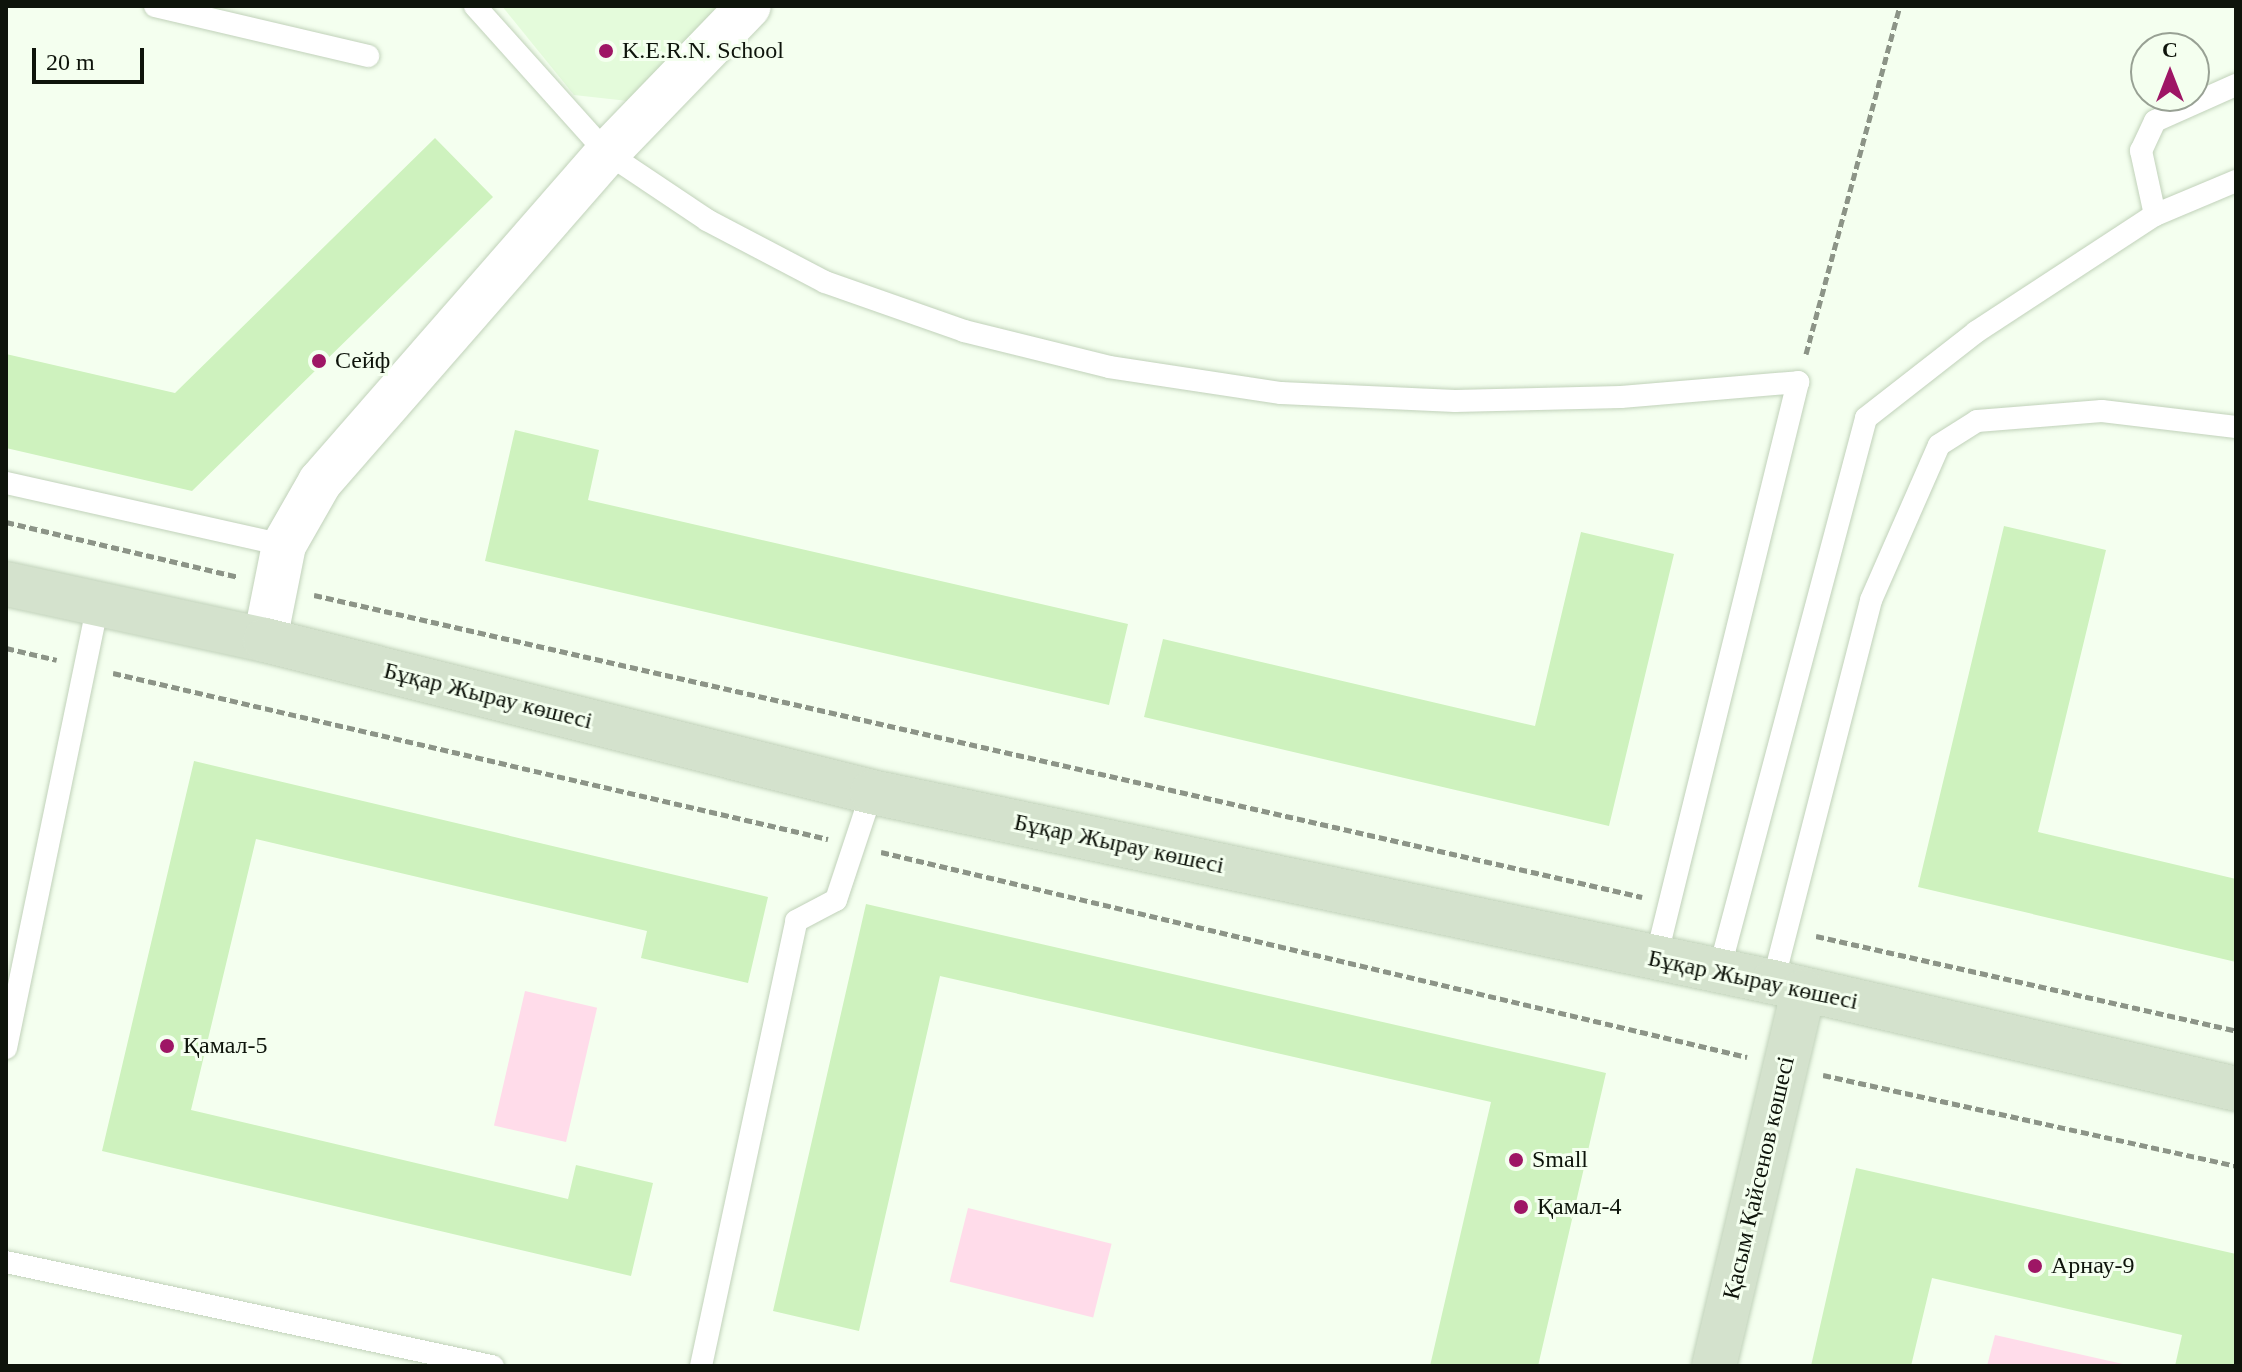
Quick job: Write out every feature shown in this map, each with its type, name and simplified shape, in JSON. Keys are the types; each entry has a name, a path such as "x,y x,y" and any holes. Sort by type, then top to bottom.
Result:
{"street":[{"path":"265,640 280,566 320,482 607,153 749,6"},
{"name":"Бұқар Жырау көшесі","path":"6,584 265,640 872,792 1788,986 2236,1089"},
{"name":"Қасым Қайсенов көшесі","path":"1714,1366 1802,1070 1788,986"}],"lane":[{"path":"155,6 368,56"},
{"path":"475,6 607,153 707,220 825,282 964,331 1109,367 1281,393 1455,401 1621,397 1798,382 1656,958"},
{"path":"2155,215 2141,151 2155,121 2236,85"},
{"path":"1719,971 1866,418 1976,332 2155,215 2236,181"},
{"path":"1788,986 1786,929 1871,600 1939,445 1977,421 2102,411 2236,427"},
{"path":"6,483 280,566"},
{"path":"6,1048 98,604"},
{"path":"701,1366 796,921 836,900 872,792"},
{"path":"6,1262 493,1366"}],"path":[{"path":"1798,382 1900,6"},
{"path":"6,522 280,566 1669,903"},
{"path":"6,648 1802,1070 2236,1166"},
{"path":"1786,929 2236,1031"}],"shaded area":[{"name":"K.E.R.N. School","path":"502,6 718,6 628,101 574,95"},
{"path":"525,991 597,1008 566,1142 494,1125"},
{"path":"968,1208 1112,1244 1093,1318 950,1282"},
{"path":"1995,1335 2123,1364 1987,1366"}],"building":[{"path":"435,138 493,197 192,491 6,448 6,354 175,393"},
{"path":"515,430 599,450 588,500 1128,624 1109,705 485,561"},
{"path":"2004,526 2106,550 2038,832 2236,879 2236,962 1918,887"},
{"path":"1581,532 1674,554 1609,826 1144,717 1163,639 1535,726"},
{"name":"Қамал-5","path":"194,761 768,897 748,983 641,958 647,931 256,839 191,1110 568,1199 576,1165 653,1183 631,1276 102,1151"},
{"name":"Қамал-4","path":"866,904 1606,1073 1538,1366 1430,1366 1491,1102 940,976 859,1331 773,1311"},
{"name":"Арнау-9","path":"1856,1168 2236,1254 2236,1366 2175,1366 2182,1335 1932,1278 1911,1366 1811,1366"}],"place":[{"name":"K.E.R.N. School","path":"606,51"},
{"name":"Сейф","path":"319,361"},
{"name":"Қамал-5","path":"167,1046"},
{"name":"Small","path":"1516,1160"},
{"name":"Қамал-4","path":"1521,1207"},
{"name":"Арнау-9","path":"2035,1266"}]}
